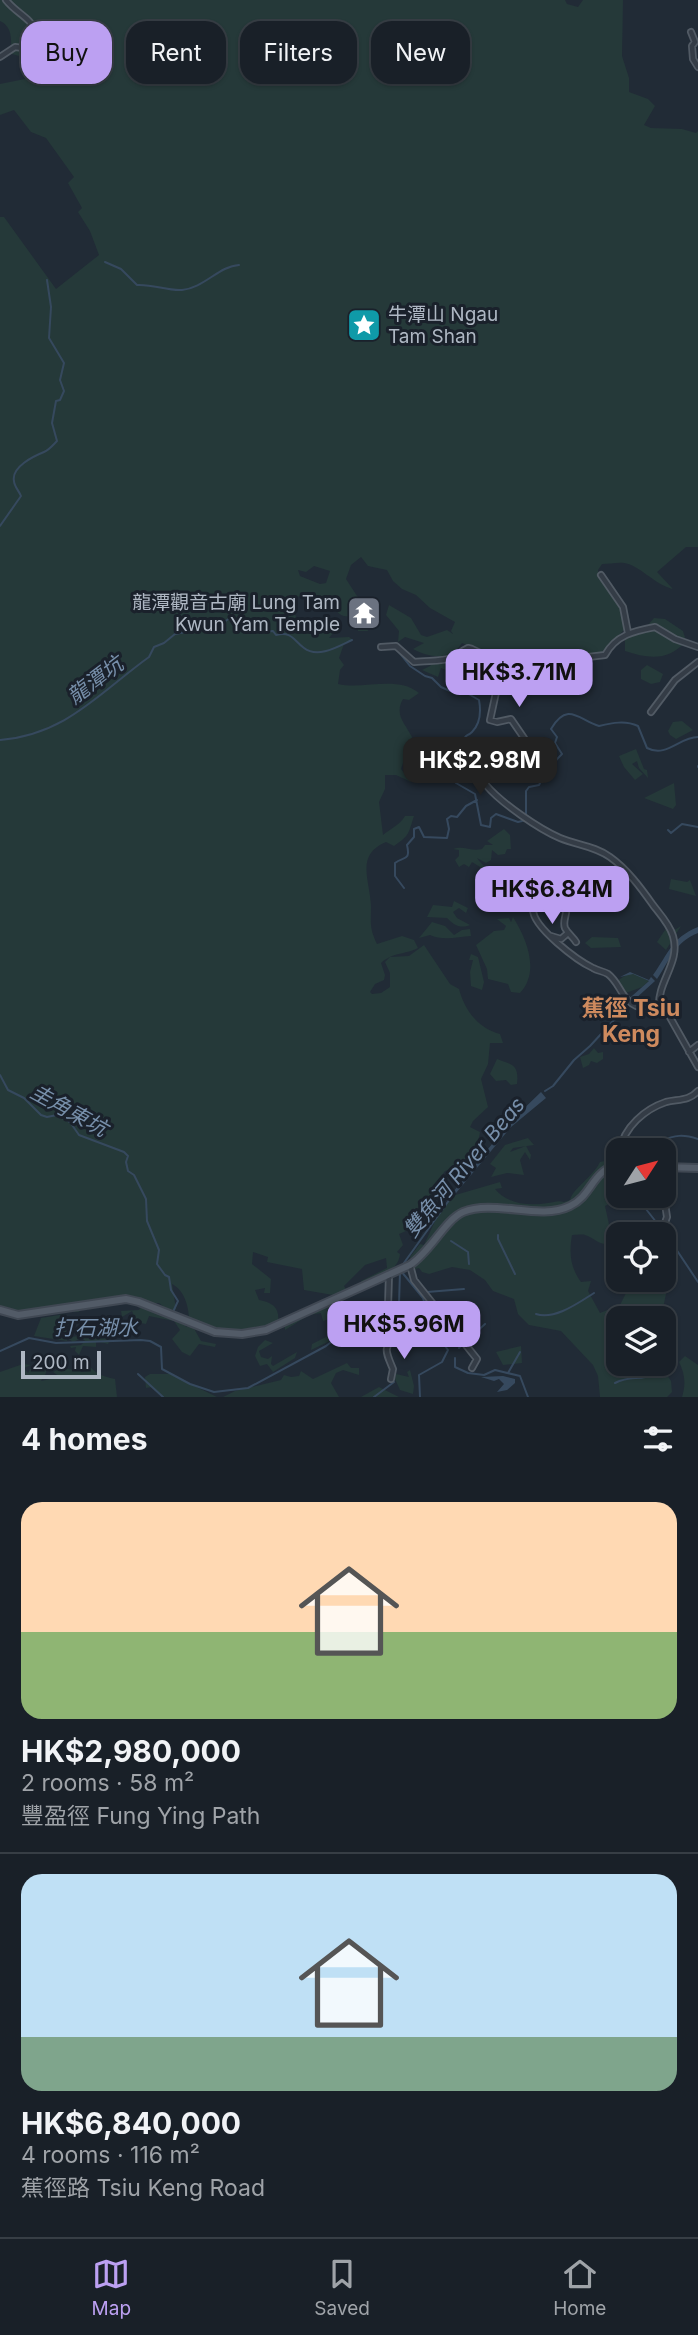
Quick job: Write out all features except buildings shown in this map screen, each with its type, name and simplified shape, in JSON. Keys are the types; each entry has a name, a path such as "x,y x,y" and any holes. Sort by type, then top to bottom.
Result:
{"main road":[{"path":"676,1167 698,1168"},
{"path":"0,1310 18,1315 128,1299 211,1331 242,1334 278,1326 408,1265 422,1256 452,1220 462,1213 477,1209 563,1209 581,1199 600,1173 606,1171"}],"street":[{"path":"0,57 15,47 23,48 43,42 31,22 17,13 6,0"},
{"path":"691,32 695,42 692,55 698,66"},
{"path":"601,575 623,607 628,633"},
{"path":"382,647 396,646 414,662 455,657 468,648 513,669 525,681 533,682 574,668 588,657 605,655 613,643 628,633 655,627 675,639 698,647"},
{"path":"651,712 676,680 698,662"},
{"path":"502,665 490,720 497,722 511,719 524,738"},
{"path":"469,752 485,783 530,820 561,838 596,848 609,855 636,883 673,935 676,951 673,964 663,982 659,1008"},
{"path":"484,889 487,887 503,890 513,883 519,886 530,884 537,900 555,906 566,906 568,911 564,921 568,933 576,942"},
{"path":"537,900 533,906 535,919 551,936 592,968 609,974 626,1000 643,1008 659,1008 670,1016 698,1067"},
{"path":"551,936 561,939 568,933"},
{"path":"689,1052 698,1045"},
{"path":"625,1138 643,1114 665,1103 690,1098 698,1091"},
{"path":"408,1265 414,1280 476,1357 472,1368"},
{"path":"389,1274 390,1313 397,1332 386,1347 387,1358 393,1369 391,1379"}],"green space":[{"path":"0,0 565,0 567,4 578,7 583,0 623,0 622,56 629,78 629,92 648,99 655,106 644,125 696,133 698,131 698,547 686,547 657,572 673,589 629,564 602,564 598,575 621,607 624,630 601,653 585,657 555,674 533,679 523,677 514,667 462,643 452,653 433,656 413,649 424,643 405,637 398,642 399,631 386,615 389,605 411,618 421,635 427,637 447,630 453,634 451,631 455,622 430,608 416,595 402,589 393,581 387,570 368,566 361,557 351,565 346,579 357,596 367,604 359,615 367,624 368,631 358,631 355,616 342,616 334,606 322,607 320,597 308,595 290,598 295,615 304,624 308,626 324,619 335,623 334,632 329,638 349,637 353,640 344,644 339,658 344,665 340,670 338,684 401,685 419,693 409,700 403,699 401,705 400,714 412,737 401,769 411,782 396,775 385,775 385,789 379,802 383,835 405,816 414,816 406,836 394,846 386,842 376,847 367,861 371,925 377,944 402,936 414,940 418,948 390,957 409,956 424,945 450,984 459,989 474,1017 485,1028 500,1034 503,1043 490,1043 488,1064 481,1079 488,1107 470,1127 480,1132 476,1145 463,1161 445,1171 433,1188 433,1204 413,1228 399,1234 403,1245 397,1252 400,1254 398,1260 391,1270 362,1284 361,1281 387,1268 386,1258 365,1265 344,1286 348,1293 335,1299 333,1295 304,1290 302,1269 267,1262 268,1257 253,1252 252,1264 271,1279 270,1293 264,1293 265,1288 255,1290 259,1300 275,1307 278,1324 242,1331 214,1328 189,1320 185,1299 180,1290 172,1284 176,1309 171,1313 159,1303 152,1303 166,1316 183,1315 186,1327 192,1325 201,1341 216,1344 215,1347 199,1344 190,1356 182,1352 172,1339 180,1330 174,1321 149,1316 146,1324 136,1322 132,1311 122,1317 121,1311 139,1310 142,1305 141,1300 131,1297 85,1304 79,1312 26,1312 0,1306 0,217 4,217 56,289 99,255 90,231 78,212 82,208 68,183 74,177 46,138 31,132 14,110 0,115 0,84 21,80 21,84 112,84 112,21 21,21 21,57 12,54 8,27 0,21","holes":["314,566 330,571 326,583 320,584 300,576 298,570 306,572","390,957 385,962 390,973 390,987 381,993 372,994 370,992 375,984 384,980 381,963"]},
{"path":"654,618 665,619 683,631 686,641 666,655 650,657 625,651 625,636 641,633"},
{"path":"437,659 459,659 457,665 449,664 446,670 441,668 438,677 422,670"},
{"path":"585,660 588,669 583,678 572,680 568,675"},
{"path":"647,665 663,674 660,682 651,684 641,679 641,670"},
{"path":"682,721 693,730 676,739 668,731 673,722"},
{"path":"636,749 644,769 647,770 648,778 639,768 637,761 632,764 643,774 635,780 619,756"},
{"path":"674,783 676,805 673,809 644,798"},
{"path":"504,829 510,835 511,849 498,855 492,850 491,860 486,863 477,858 488,868 502,871 501,887 493,879 493,875 472,862 469,867 464,864 459,867 455,860 459,856 459,850 453,849 478,850 485,845 493,845 487,841"},
{"path":"671,879 687,882 690,880 696,896 669,889"},
{"path":"454,901 468,908 466,913 459,908 453,912 457,918 470,925 460,926 447,918 427,917 433,905 452,907"},
{"path":"513,917 523,935 529,955 529,975 520,993 511,992 508,984 488,979 487,969 476,945 494,931 504,930 506,926 497,919 509,918 511,922"},
{"path":"432,922 445,926 454,935 470,929 471,936 445,938 430,935 419,938"},
{"path":"681,926 666,950 657,942 665,930 673,931"},
{"path":"592,937 618,938 621,947 591,948 585,943"},
{"path":"471,954 478,957 484,982 482,990 471,986"},
{"path":"629,973 649,981 626,993 617,981"},
{"path":"594,1048 598,1053 603,1052 603,1059 597,1063 591,1061 583,1068 580,1057 589,1054"},
{"path":"497,1059 516,1069 517,1084 511,1085 506,1080 496,1081 490,1074"},
{"path":"528,1138 534,1145 526,1146 531,1155 530,1160 525,1152 520,1160 524,1175 507,1173 491,1177 496,1168 490,1164 505,1145"},
{"path":"606,1161 605,1206 608,1222 606,1222 606,1244 584,1235 572,1235 573,1265 581,1282 591,1281 588,1291 600,1313 606,1311 606,1376 668,1376 672,1392 667,1397 600,1397 598,1376 593,1365 561,1331 529,1325 518,1314 514,1299 493,1291 485,1280 470,1270 452,1267 429,1274 419,1268 415,1269 410,1257 420,1244 424,1245 436,1219 452,1196 500,1182 502,1188 495,1189 512,1201 533,1204 564,1202 570,1200 600,1162"},
{"path":"626,1292 666,1292 663,1306 618,1306"},
{"path":"330,1297 330,1319 323,1321 321,1313 309,1315 285,1330 284,1320"},
{"path":"369,1306 354,1322 349,1322 346,1330 337,1327 333,1315 335,1307 347,1314"},
{"path":"416,1306 416,1312 420,1316 419,1329 403,1328 409,1308"},
{"path":"65,1314 67,1341 34,1336 41,1318"},
{"path":"73,1320 69,1333 72,1337 96,1334 110,1340 108,1344 96,1341 96,1347 83,1346 79,1355 75,1351 76,1347 70,1346 81,1345 85,1341 82,1338 73,1342 67,1338 68,1322"},
{"path":"343,1331 340,1341 332,1340 311,1350 312,1344"},
{"path":"265,1340 273,1343 259,1351 261,1357 268,1359 272,1356 273,1366 297,1352 295,1358 273,1372 267,1364 260,1366 255,1356 258,1347"},
{"path":"521,1346 522,1363 503,1365 496,1352"},
{"path":"685,1356 698,1365 698,1397 682,1397 684,1379 679,1362"},
{"path":"79,1361 83,1361 81,1372 89,1371 87,1362 99,1374 115,1379 117,1397 0,1397 0,1372 23,1364 31,1365 24,1368 28,1373 30,1369 45,1365 46,1373 41,1381 60,1377 53,1372 62,1368 74,1370"},
{"path":"347,1363 351,1368 359,1368 359,1375 343,1370 336,1373 331,1383 339,1397 223,1397 235,1391 281,1380 284,1375 299,1376 301,1371 313,1379"},
{"path":"410,1370 413,1394 400,1390 395,1379 396,1374 409,1377 407,1372"},
{"path":"150,1374 170,1374 217,1397 164,1397 152,1387 146,1388 145,1377"},
{"path":"379,1387 399,1397 361,1397"}],"water":[{"path":"698,927 698,933 678,946 657,979 653,975 671,947 682,936"},
{"path":"630,972 649,980 651,977 655,981 623,1010 615,1021 624,1003 649,981 633,974 620,977"},
{"path":"541,1092 546,1098 511,1127 456,1193 453,1192 510,1122"},
{"path":"503,1376 515,1379 515,1383 507,1390 497,1392 504,1384 499,1379 494,1381 481,1377"}],"waterway":[{"path":"105,262 121,269 137,285 176,290 190,288 225,269 239,265"},
{"path":"0,526 21,496 14,483 16,471 57,441 52,423 56,401 60,400 64,391 60,380 64,363 49,338 51,307 47,280"},
{"name":"龍潭坑","path":"0,740 45,730 63,721 98,698 149,657 154,647 175,634 196,630 204,625 218,626 230,618 258,632 273,631 276,635 289,635 304,648 316,652 352,640"},
{"path":"398,651 410,666 432,678 441,687 465,692 479,700 478,721 475,729 466,736 462,744 455,778 456,783 475,794 481,825 490,827 491,818 496,814 518,822 526,820"},
{"path":"526,815 526,791 529,787 539,785 562,754 555,743 557,737 551,729 563,716 574,715 599,726 614,723 633,724 638,726 647,748 654,750 667,749 698,737"},
{"path":"404,888 395,876 395,863 407,856 407,845 414,837 414,829 419,827 424,837 447,838 447,819 451,816 457,817 466,806 477,800"},
{"path":"668,830 671,833 682,824 698,827"},
{"name":"雙魚河 River Beas","path":"545,1091 553,1086 574,1060 614,1020"},
{"name":"圭角東坑","path":"0,1075 8,1090 24,1098 41,1115 57,1115 70,1122 79,1135 124,1152 128,1156 128,1171 134,1175 146,1199 147,1221 159,1250 157,1264 169,1277 171,1290 178,1301 172,1314"},
{"path":"668,1138 683,1136 698,1139"},
{"name":"雙魚河 River Beas","path":"401,1267 455,1192"},
{"path":"645,1208 656,1222"},
{"path":"498,1235 515,1274"},
{"path":"451,1241 468,1252 469,1264"},
{"path":"676,1249 698,1282"},
{"name":"雙魚河 River Beas","path":"401,1271 423,1298 432,1328 448,1350 442,1362 419,1375 420,1397"},
{"name":"打石湖水","path":"0,1351 29,1338 56,1343 150,1341 161,1347 162,1369 190,1384 214,1392 248,1388 326,1346 358,1321 391,1314 399,1304 400,1272"},
{"path":"427,1292 464,1289"},
{"path":"536,1314 558,1313 594,1293"},
{"path":"459,1348 485,1324"},
{"path":"508,1373 520,1352"},
{"path":"455,1358 455,1367 468,1373 484,1375 495,1370 520,1376 528,1397"},
{"path":"138,1374 163,1397"},
{"path":"615,1383 648,1376"},
{"path":"374,1397 394,1382"}],"place":[{"name":"牛潭山 Ngau Tam Shan","path":"364,325"},
{"name":"龍潭觀音古廟 Lung Tam Kwun Yam Temple","path":"364,613"}],"district":[{"name":"蕉徑 Tsiu Keng","path":"631,1021"}]}
